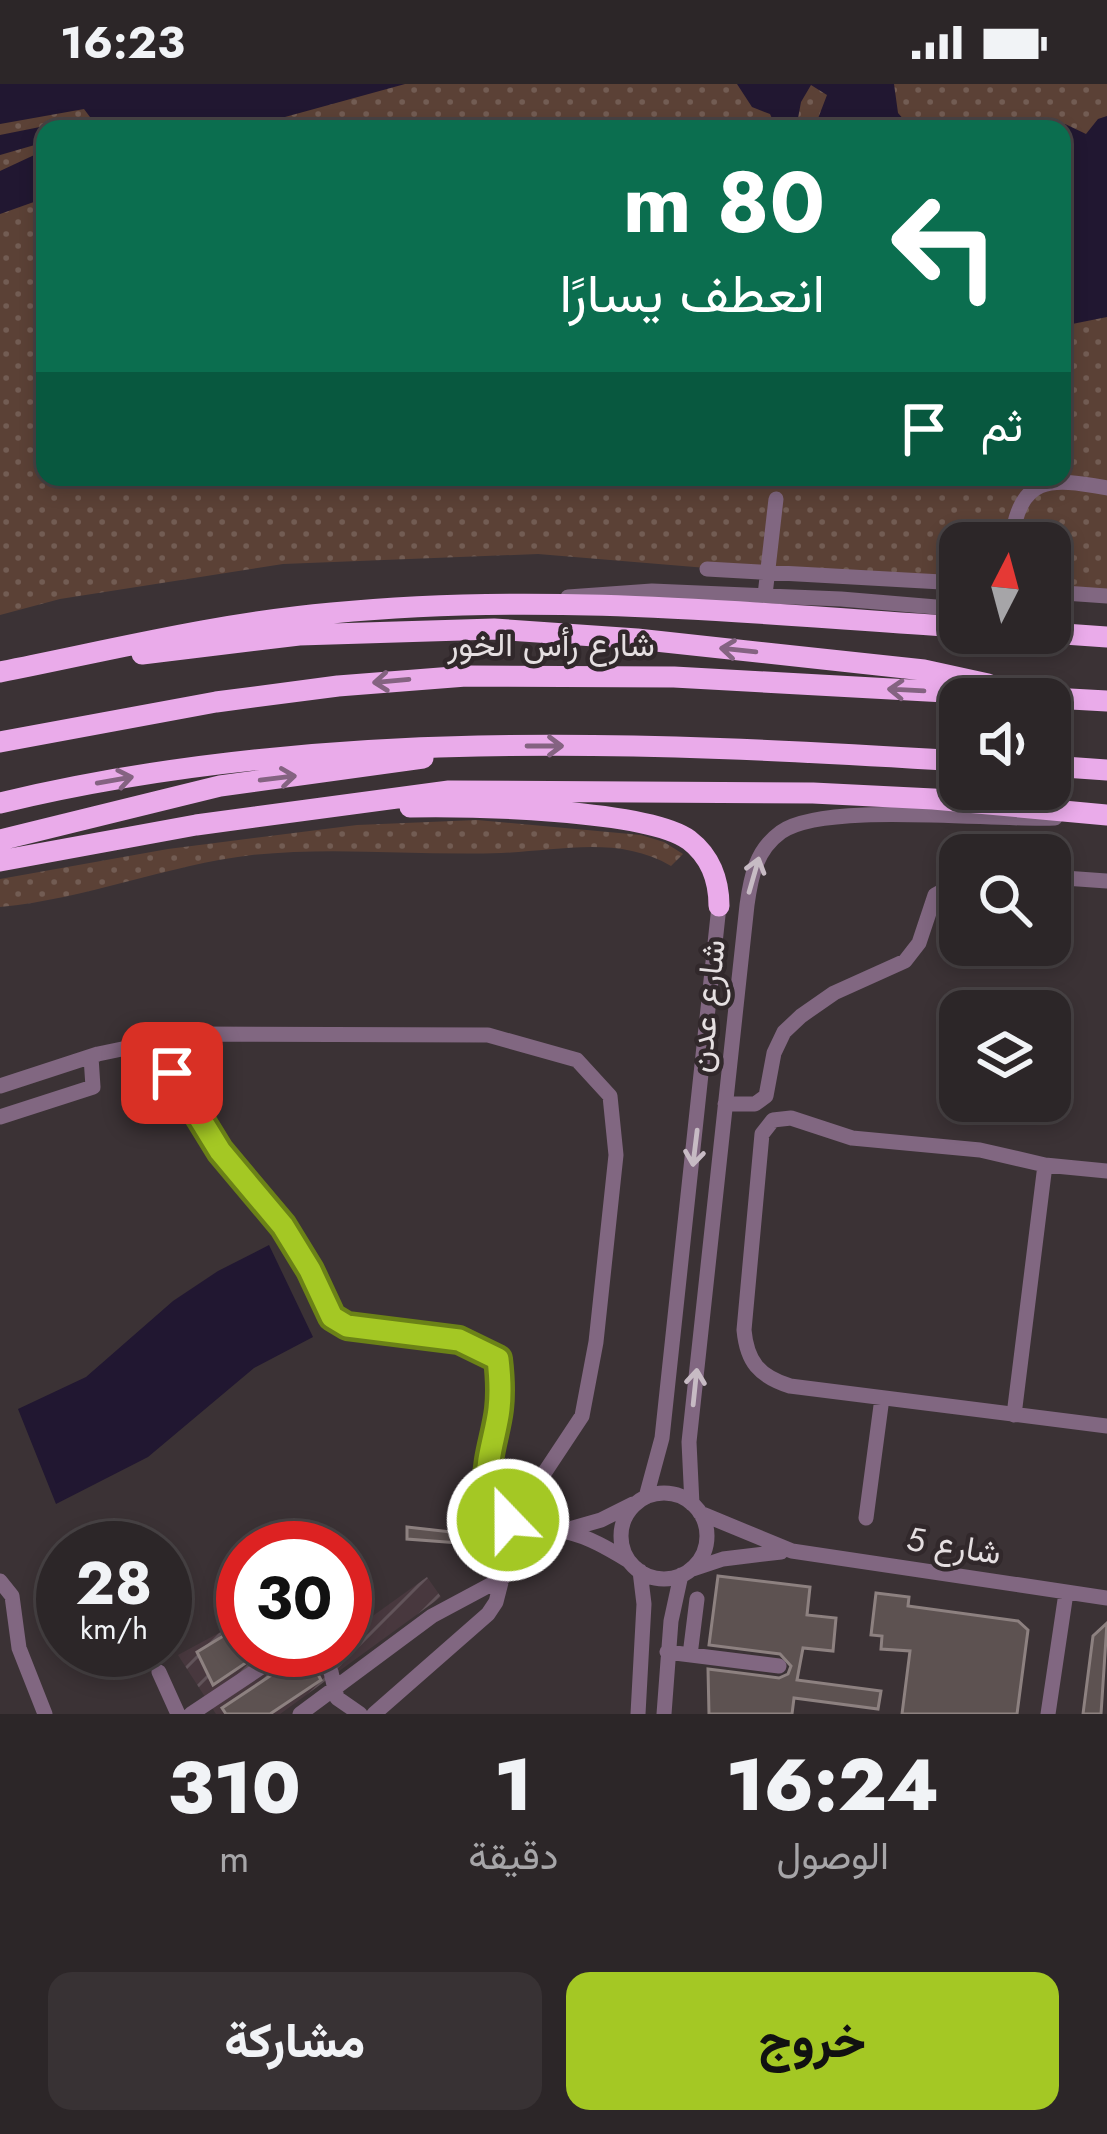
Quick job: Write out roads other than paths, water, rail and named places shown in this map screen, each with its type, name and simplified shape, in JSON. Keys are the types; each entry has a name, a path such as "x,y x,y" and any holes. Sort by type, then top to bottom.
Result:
{"highway":[{"path":"0,672 171,634 273,619 434,605 526,604 939,626"},
{"path":"64,659 299,635 494,629 637,638 964,678"},
{"name":"شارع رأس الخور","path":"0,742 216,702 443,677 674,677 939,691"},
{"name":"شارع رأس الخور","path":"1071,699 1107,701"},
{"path":"0,840 177,794 409,761 471,746"},
{"path":"0,802 242,760 471,746 727,747 939,760"},
{"path":"1071,767 1107,770"},
{"path":"0,861 196,825 449,790 813,793 1097,814"},
{"path":"326,807 461,807 657,825 686,838 703,854 717,881 719,906"}],"street":[{"path":"1071,481 1107,488"},
{"path":"1015,522 1018,507 1034,489 1044,486"},
{"path":"764,595 776,499"},
{"path":"707,569 939,582"},
{"path":"526,604 639,592 939,608"},
{"path":"1071,593 1107,596"},
{"name":"شارع عدن","path":"696,1508 688,1442 750,883 759,856 795,824 825,817 1034,819 1097,814"},
{"path":"1071,878 1107,881"},
{"path":"725,1104 755,1104 766,1096 774,1053 792,1023 834,993 905,961 919,943 939,893"},
{"name":"شارع عدن","path":"641,1500 662,1438 719,906"},
{"path":"0,1087 91,1057 194,1034 488,1034 577,1060 610,1096 616,1155 596,1342 582,1416 533,1490 530,1512 539,1529"},
{"path":"0,1117 93,1087 91,1057"},
{"path":"160,1060 220,1151 283,1226 332,1317 347,1326 459,1340 498,1359 499,1412 486,1481 494,1510 516,1524 563,1531 662,1493 696,1508 705,1524 705,1549 686,1572 668,1652 664,1714"},
{"path":"1107,1171 1045,1165 980,1150 852,1138 785,1117 773,1120 764,1128 744,1330 746,1352 754,1366 769,1379 790,1386 1107,1426"},
{"path":"1014,1415 1045,1165"},
{"path":"866,1518 882,1398"},
{"path":"638,1714 644,1620 634,1566 622,1546 621,1531 641,1500"},
{"name":"شارع 5","path":"696,1508 792,1551"},
{"path":"374,1714 480,1624 496,1602 516,1524"},
{"path":"563,1531 667,1579 686,1572"},
{"name":"شارع 5","path":"686,1572 740,1556 792,1551 1107,1598"},
{"path":"300,1714 432,1616 503,1578"},
{"path":"0,1581 12,1596 19,1648 45,1714"},
{"path":"1048,1714 1066,1593"},
{"path":"690,1655 697,1599"},
{"path":"668,1652 779,1666"},
{"path":"161,1677 178,1714"},
{"path":"190,1714 246,1677"},
{"path":"332,1677 337,1698 360,1714"}]}
